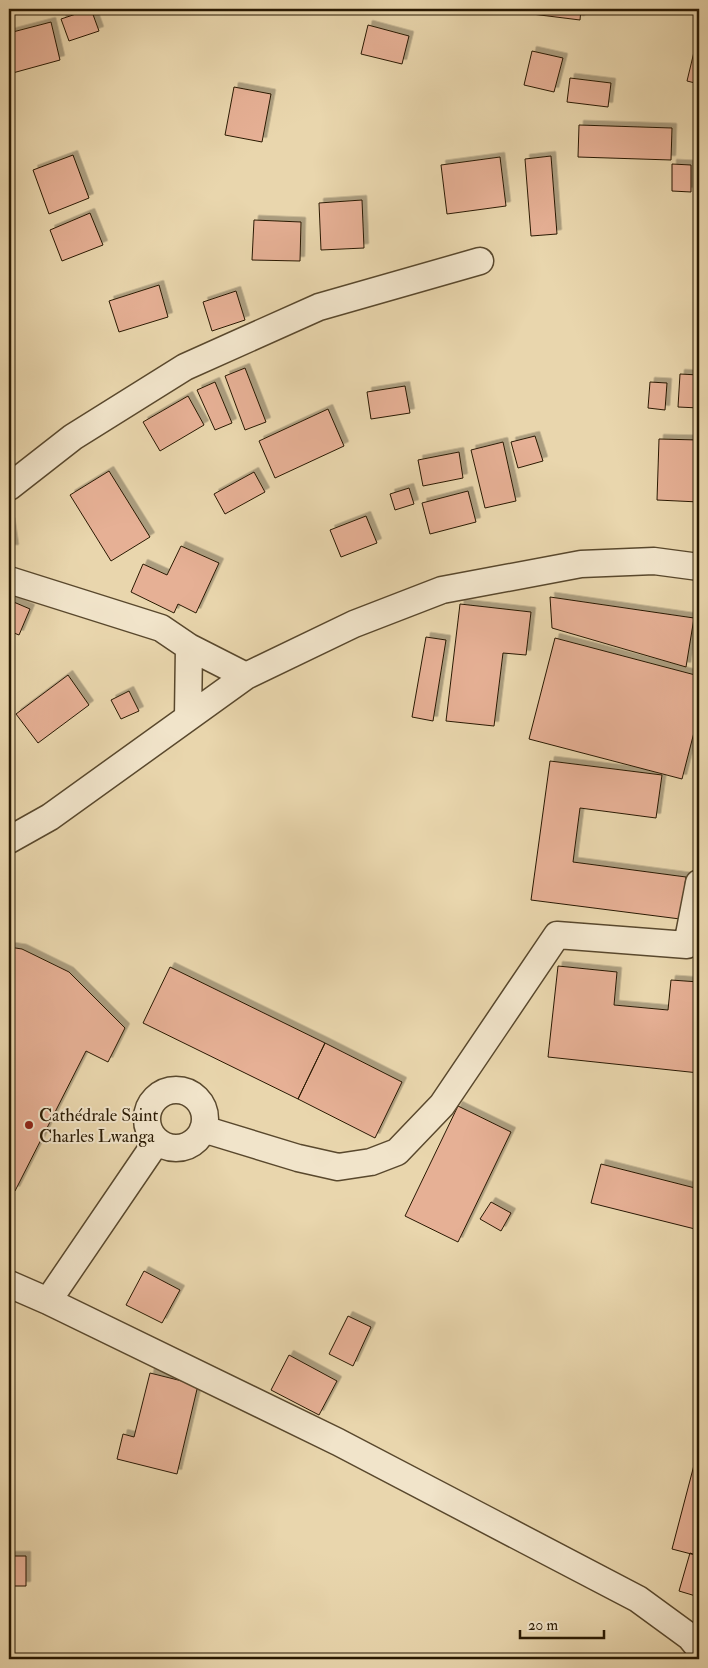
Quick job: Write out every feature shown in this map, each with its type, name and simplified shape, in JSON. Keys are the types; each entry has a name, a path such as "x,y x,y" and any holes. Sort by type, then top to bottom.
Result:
{"street":[{"path":"9,487 73,437 185,367 319,307 480,261"},
{"path":"9,840 50,816 246,676 354,624 442,590 581,564 654,561 699,567"},
{"path":"9,580 161,628 189,647 246,676"},
{"path":"188,717 189,647"},
{"path":"203,1128 298,1158 338,1167 371,1162 397,1152 442,1105 557,935 687,945 699,883"},
{"path":"174,1090 186,1091 195,1097 202,1106 205,1117 203,1128 198,1138 188,1145 178,1148 166,1146 157,1141 150,1132 147,1121 148,1109 154,1100 164,1092 174,1090"},
{"path":"48,1301 157,1141"},
{"path":"9,1284 48,1301 338,1442 638,1599 690,1637 699,1648"}],"building":[{"path":"91,9 99,31 69,41 61,19"},
{"path":"492,9 581,9 580,20"},
{"path":"51,22 60,60 9,74 9,33"},
{"path":"368,25 409,36 402,64 361,54"},
{"path":"699,31 699,84 687,81"},
{"path":"532,51 563,58 554,92 524,85"},
{"path":"570,78 611,83 608,107 567,102"},
{"path":"234,87 271,94 262,142 225,135"},
{"path":"579,125 672,128 671,160 578,157"},
{"path":"73,155 89,198 49,214 33,170"},
{"path":"551,156 557,234 531,236 525,159"},
{"path":"500,157 506,206 447,214 441,165"},
{"path":"672,164 691,165 691,192 672,191"},
{"path":"362,200 364,248 321,250 319,203"},
{"path":"90,213 103,245 62,261 50,230"},
{"path":"254,220 301,222 300,261 252,260"},
{"path":"159,285 168,317 119,332 109,301"},
{"path":"236,291 245,320 212,331 203,302"},
{"path":"245,368 266,422 245,430 225,376"},
{"path":"680,374 699,375 699,408 678,407"},
{"path":"215,382 232,423 215,430 197,390"},
{"path":"650,382 667,383 665,410 648,408"},
{"path":"405,386 410,413 371,419 367,392"},
{"path":"188,396 204,425 160,451 143,422"},
{"path":"328,409 344,446 275,478 259,441"},
{"path":"535,436 543,461 518,468 511,442"},
{"path":"659,439 699,440 699,502 657,500"},
{"path":"503,442 516,501 485,508 471,450"},
{"path":"459,452 463,478 423,486 418,460"},
{"path":"109,471 150,537 111,561 70,495"},
{"path":"254,472 265,492 225,514 214,494"},
{"path":"409,488 414,504 395,510 390,494"},
{"path":"468,491 476,522 430,534 422,503"},
{"path":"366,516 377,543 341,557 330,530"},
{"path":"10,522 14,549 9,549"},
{"path":"181,546 219,563 196,613 178,604 174,613 131,592 143,564 167,575"},
{"path":"550,597 694,618 686,667 552,628"},
{"path":"9,600 30,609 19,635 9,631"},
{"path":"460,604 531,612 526,655 503,653 494,726 446,721"},
{"path":"426,637 446,640 433,721 412,717"},
{"path":"555,638 699,676 699,713 682,779 529,739"},
{"path":"68,675 89,705 38,743 16,714"},
{"path":"129,691 139,711 121,719 111,700"},
{"path":"550,761 662,775 656,818 580,808 573,862 686,877 680,919 531,900"},
{"name":"Cathédrale Saint Charles Lwanga","path":"9,947 22,949 69,972 125,1028 108,1062 86,1051 15,1191 9,1188"},
{"path":"558,966 617,972 614,1005 668,1010 671,980 699,982 699,1073 548,1057"},
{"path":"170,967 325,1043 298,1099 143,1023"},
{"path":"325,1043 402,1082 375,1138 298,1099"},
{"path":"458,1106 511,1132 458,1242 405,1216"},
{"path":"601,1164 699,1189 699,1230 591,1203"},
{"path":"491,1202 511,1213 501,1231 480,1219"},
{"path":"144,1271 180,1290 162,1323 126,1305"},
{"path":"348,1316 371,1327 353,1366 329,1354"},
{"path":"289,1355 337,1381 319,1415 271,1390"},
{"path":"150,1373 198,1385 177,1474 117,1459 123,1434 134,1437"},
{"path":"699,1446 699,1556 672,1549"},
{"path":"690,1553 699,1556 699,1597 679,1591"},
{"path":"9,1556 26,1556 26,1586 9,1586"}],"place":[{"name":"Cathédrale Saint Charles Lwanga","path":"29,1125"}]}
